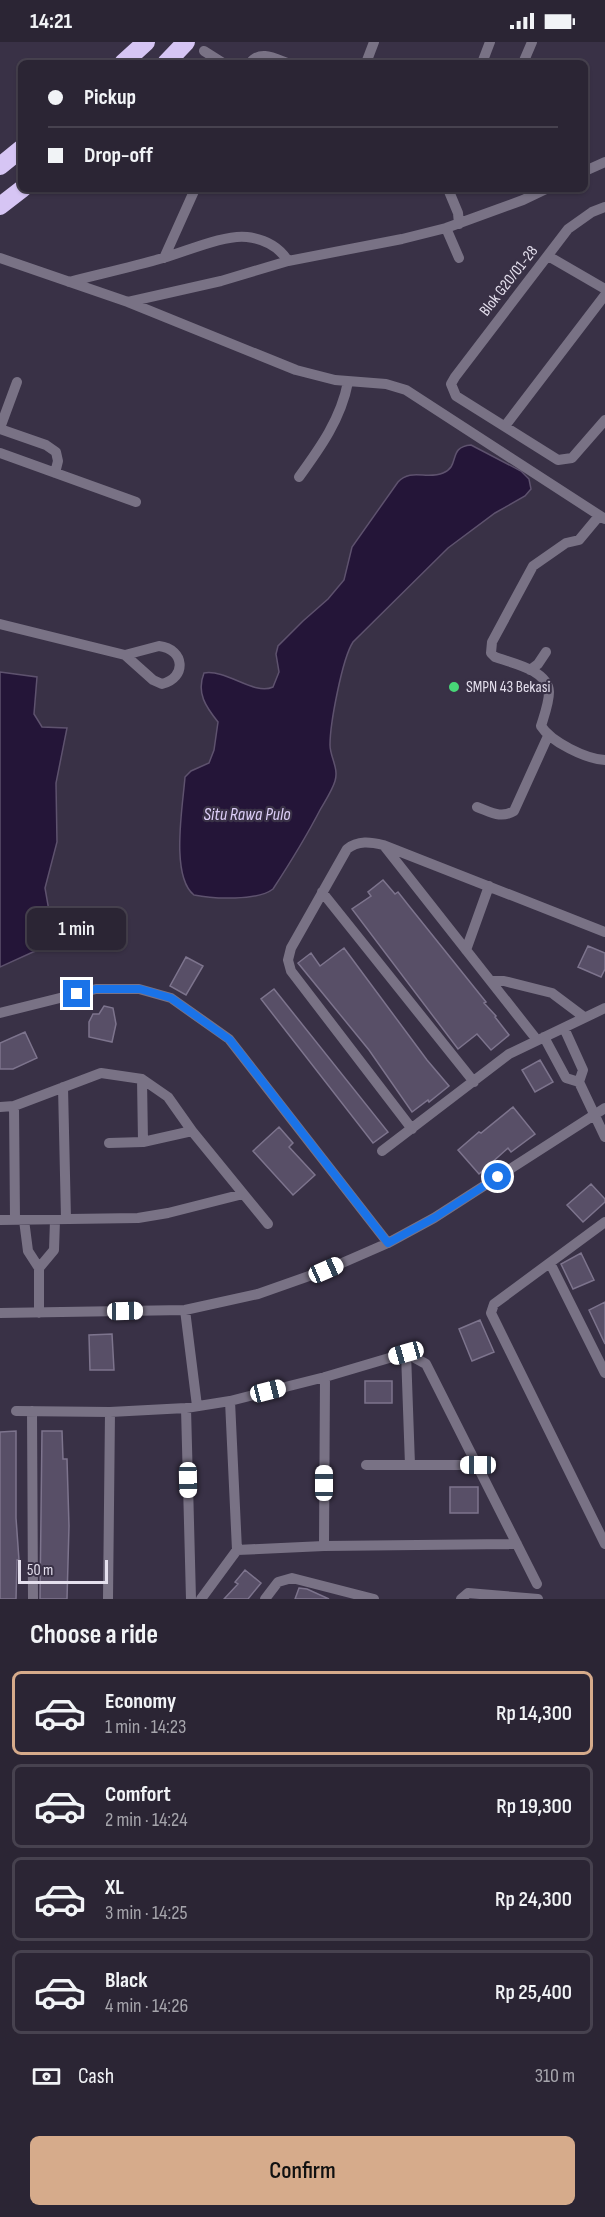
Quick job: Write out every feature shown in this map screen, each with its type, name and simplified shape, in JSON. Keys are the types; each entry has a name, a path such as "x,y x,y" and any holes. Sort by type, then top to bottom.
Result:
{"highway":[{"path":"126,60 146,42"},
{"path":"169,60 186,42"},
{"path":"0,166 18,151"},
{"path":"3,204 18,192"}],"street":[{"path":"367,60 374,42"},
{"path":"483,60 490,42"},
{"path":"524,60 532,42"},
{"path":"204,51 219,60"},
{"path":"252,60 265,55 279,60"},
{"path":"588,170 605,162"},
{"path":"164,258 194,192"},
{"path":"449,192 458,213 459,224"},
{"path":"128,302 221,281 288,261 446,228 539,192"},
{"name":"Blok G20/01-28","path":"505,426 456,396 452,388 455,377 574,224 605,207"},
{"path":"446,228 459,258"},
{"path":"69,282 164,258 228,238 246,237 265,242 282,250 288,261"},
{"path":"548,256 605,289"},
{"path":"0,258 128,302 282,365 348,382 386,384 406,390 602,517 579,540 566,543 533,566 492,642 491,653 495,657 530,670 544,679 549,692 541,726 548,736 593,760 605,760"},
{"path":"605,295 505,426 562,461 576,454 605,420"},
{"path":"17,382 0,429 54,450 58,458 55,473"},
{"path":"299,477 335,422 345,398 348,382"},
{"path":"0,453 136,502"},
{"path":"0,624 125,655 153,680 162,684 173,680 178,672 180,662 176,653 168,647 159,646 125,655"},
{"path":"530,670 538,664 546,652"},
{"path":"477,807 501,816 514,811 548,736"},
{"path":"412,1129 291,971 288,963 289,951 351,845 373,842 383,844 605,932"},
{"path":"383,844 466,950 540,1039 566,1078 579,1082"},
{"path":"466,950 489,886"},
{"path":"322,892 474,1082"},
{"path":"492,981 504,981 552,993 584,1017"},
{"path":"0,1013 96,989 140,989 171,998 230,1040 388,1243"},
{"path":"382,1150 509,1054 605,1008"},
{"path":"564,1028 583,1070 579,1082 605,1137"},
{"path":"0,1107 14,1106 101,1073 142,1079 168,1097 192,1131 268,1224"},
{"path":"142,1079 143,1142"},
{"path":"39,1268 54,1250 60,1220 63,1087"},
{"path":"14,1106 20,1220 28,1251 39,1268 39,1313"},
{"path":"0,1313 185,1310 258,1294 326,1270 388,1243 452,1206 605,1108"},
{"path":"109,1143 143,1142 192,1131"},
{"path":"0,1220 152,1216 243,1194"},
{"path":"605,1222 494,1304 491,1313 605,1544"},
{"path":"549,1263 605,1373"},
{"path":"185,1310 191,1407 191,1599"},
{"path":"406,1353 410,1465"},
{"path":"16,1411 110,1412 191,1407 230,1401 325,1377 406,1353 426,1364 537,1584"},
{"path":"324,1546 325,1377"},
{"path":"201,1599 237,1550 230,1401"},
{"path":"33,1411 33,1599"},
{"path":"108,1599 110,1412"},
{"path":"366,1465 478,1465"},
{"path":"237,1550 324,1546 517,1544"},
{"path":"265,1599 278,1582 292,1578 374,1599"},
{"path":"461,1599 468,1593 537,1599"}],"water":[{"name":"Situ Rawa Pulo","path":"471,445 521,471 529,479 531,489 525,496 495,513 448,548 353,642 337,692 332,722 330,745 336,772 335,781 273,889 257,896 246,897 223,898 194,895 187,886 182,872 180,839 185,777 191,771 209,763 214,750 218,722 206,705 202,693 204,673 222,675 257,688 273,687 279,672 276,654 278,646 328,599 344,580 352,547 398,482 408,476 443,473 452,466 459,449"},
{"path":"0,672 37,677 34,714 42,727 67,728 56,783 57,842 45,888 55,945 0,967"}],"building":[{"path":"383,880 395,894 398,892 486,1002 484,1003 509,1035 491,1050 477,1034 458,1049 352,909 371,896 368,892"},
{"path":"588,946 605,953 605,969 601,977 578,967"},
{"path":"344,948 449,1086 412,1112 369,1050 298,963 311,953 320,966"},
{"path":"186,957 203,966 186,995 170,986"},
{"path":"274,989 388,1132 373,1143 261,999"},
{"path":"104,1006 113,1008 116,1024 112,1042 89,1037 89,1022 93,1014 99,1014"},
{"path":"25,1032 37,1058 13,1069 0,1069 0,1043"},
{"path":"540,1060 553,1082 535,1092 522,1070"},
{"path":"513,1107 535,1134 511,1152 508,1148 479,1174 458,1150"},
{"path":"279,1127 293,1143 289,1147 315,1175 293,1195 253,1151"},
{"path":"591,1184 605,1199 605,1202 583,1222 567,1205"},
{"path":"581,1253 594,1280 573,1289 561,1264"},
{"path":"605,1302 605,1344 589,1310"},
{"path":"480,1320 494,1352 472,1361 459,1329"},
{"path":"112,1334 114,1370 90,1370 89,1335"},
{"path":"365,1381 392,1381 392,1403 365,1403"},
{"path":"16,1431 16,1518 19,1560 17,1560 16,1599 0,1599 0,1432"},
{"path":"42,1431 62,1431 63,1459 67,1459 69,1526 67,1599 40,1599"},
{"path":"450,1487 478,1487 478,1513 450,1513"},
{"path":"245,1570 261,1583 248,1599 224,1599 238,1584 235,1582"},
{"path":"299,1588 307,1589 329,1599 295,1599"}],"place":[{"name":"SMPN 43 Bekasi","path":"454,687"}],"route":[{"path":"77,994 96,989 140,989 171,998 230,1040 388,1243 434,1218 498,1177"}]}
